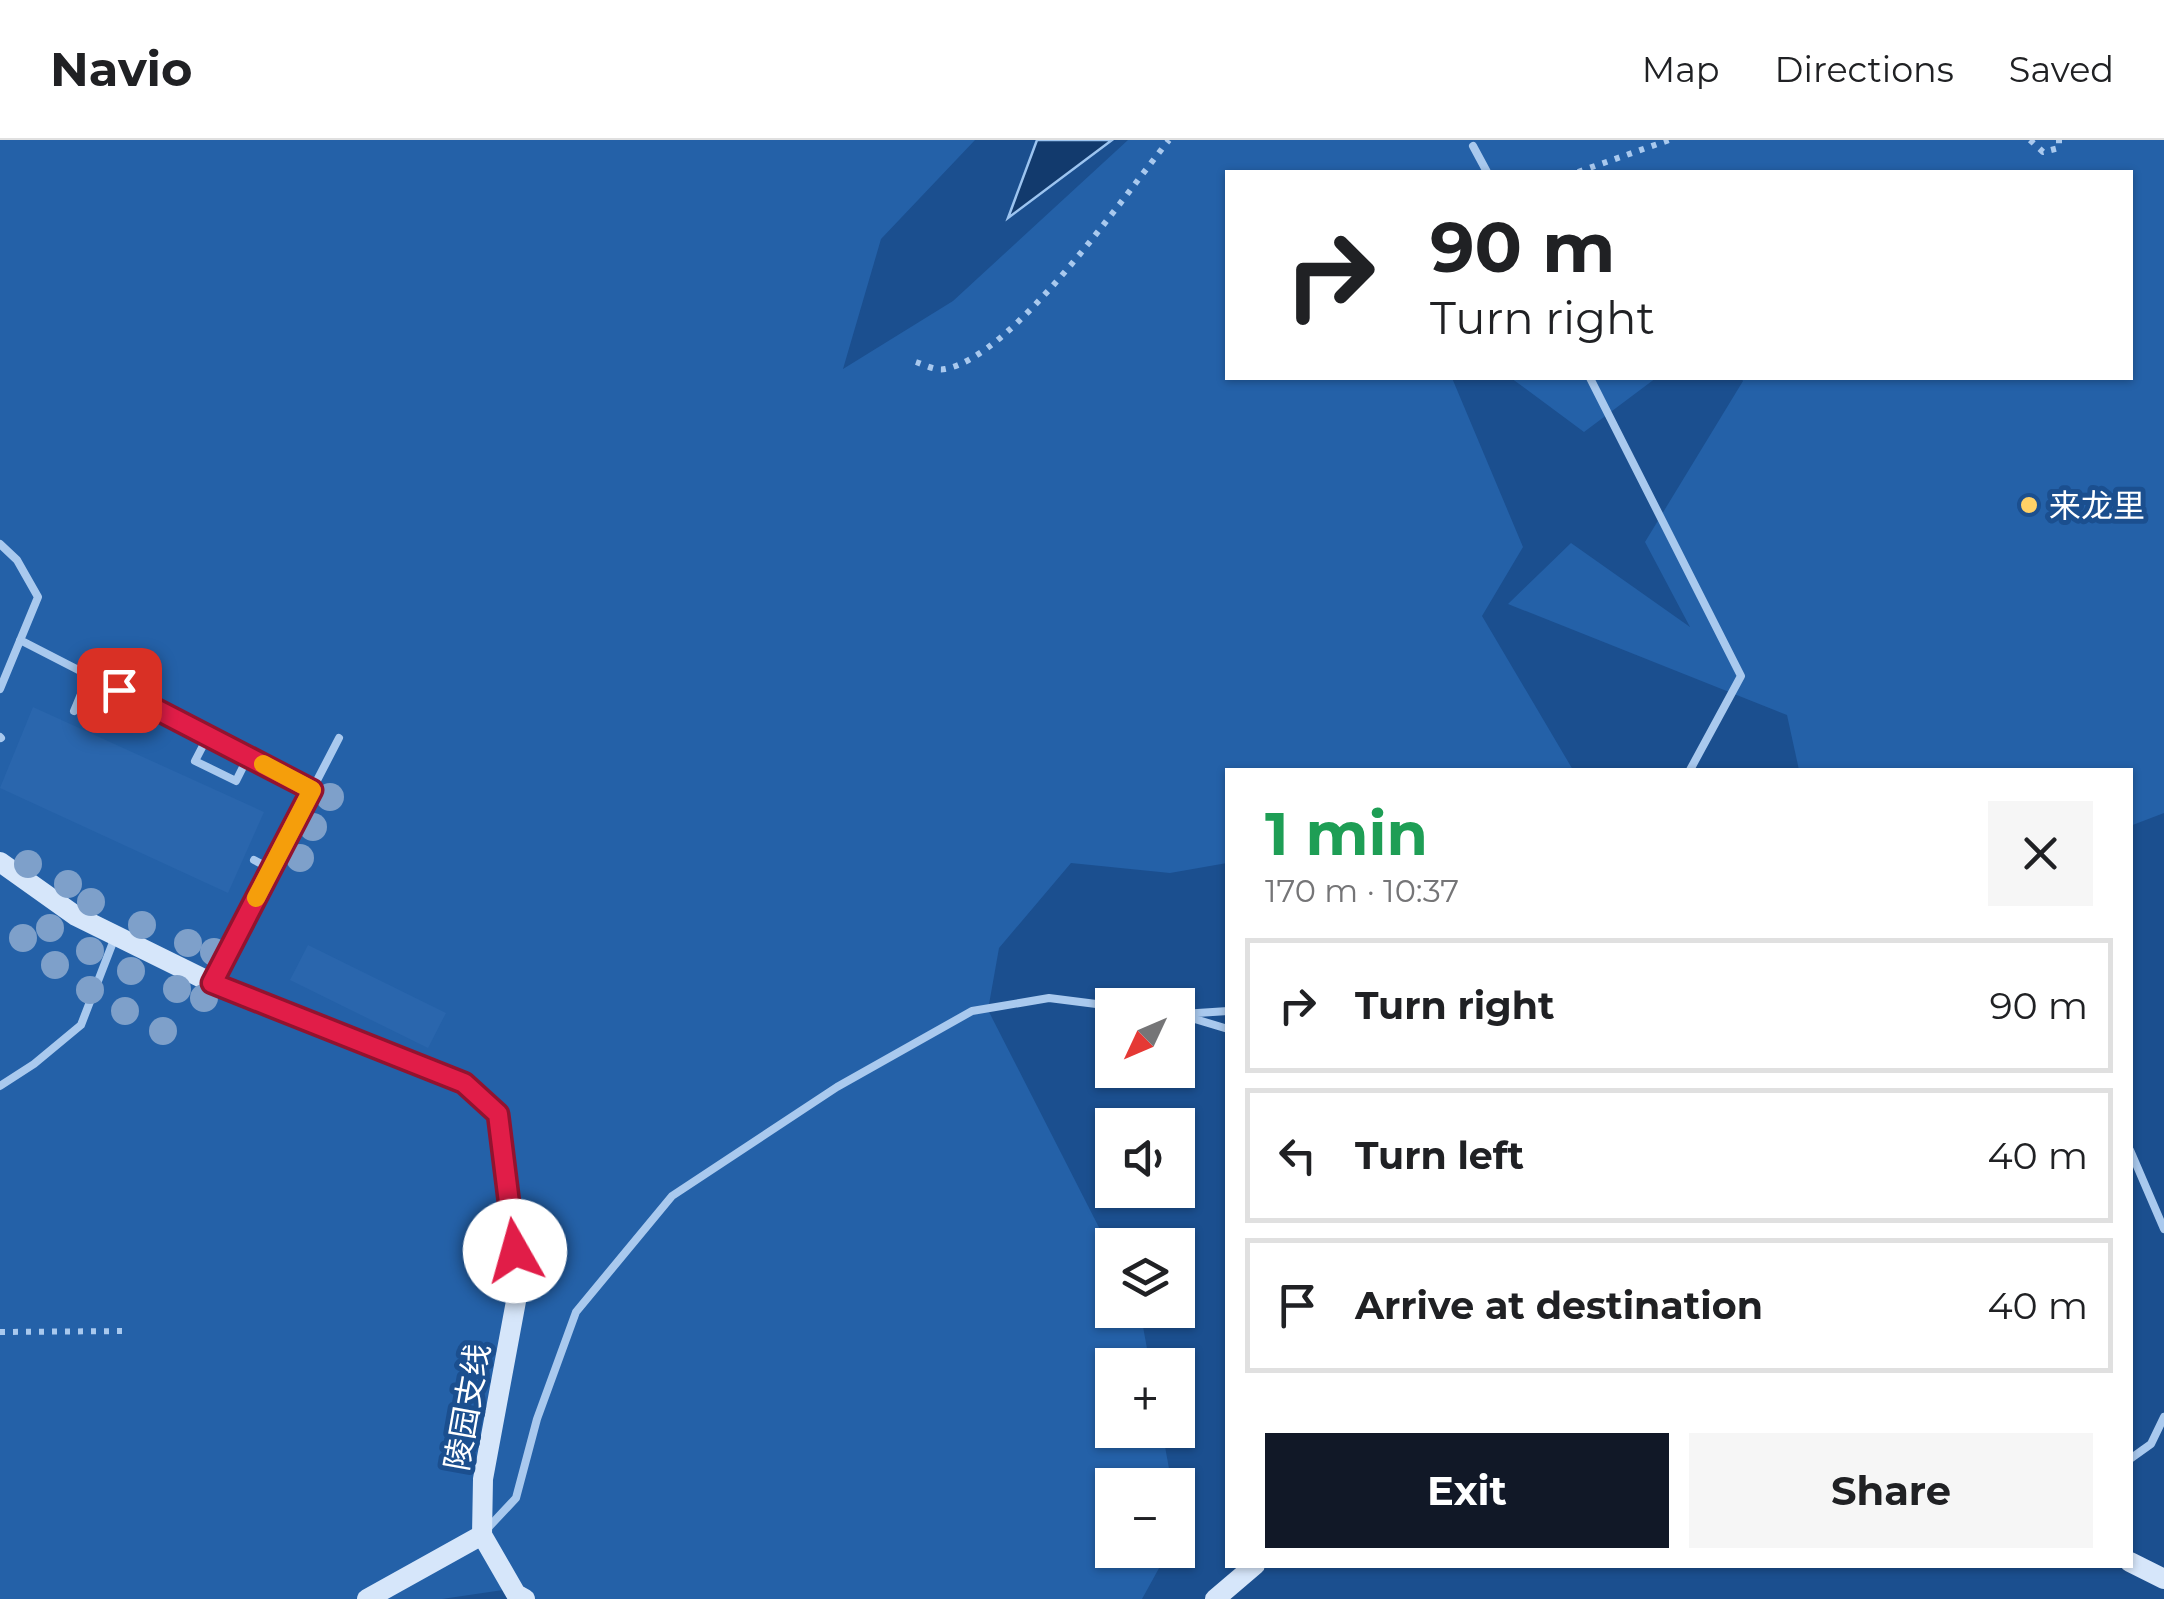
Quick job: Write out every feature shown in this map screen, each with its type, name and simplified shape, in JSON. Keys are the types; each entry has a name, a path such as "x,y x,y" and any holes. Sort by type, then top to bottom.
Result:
{"street":[{"name":"陵园支线","path":"0,862 76,916 115,936 212,983 464,1083 498,1114 519,1285 483,1480 482,1534"},
{"path":"367,1599 482,1534 516,1594 526,1599"},
{"path":"2133,1564 2164,1579"},
{"path":"1215,1599 1251,1568"}],"lane":[{"path":"1474,146 1486,170"},
{"path":"1591,380 1741,676 1691,768"},
{"path":"0,544 17,560 38,597 0,690"},
{"path":"20,640 312,790"},
{"path":"74,710 89,675"},
{"path":"208,736 195,761 236,782 248,756"},
{"path":"212,983 339,738"},
{"path":"254,860 271,869"},
{"path":"0,1086 34,1064 80,1025 115,936"},
{"path":"482,1534 516,1498 536,1419 576,1312 672,1196 837,1087 972,1010 1048,998 1095,1004"},
{"path":"1195,1013 1225,1011"},
{"path":"1195,1019 1225,1028"},
{"path":"2133,1157 2164,1229"},
{"path":"2133,1458 2151,1444 2164,1416"}],"path":[{"path":"916,362 941,371 964,363 1027,315 1169,140"},
{"path":"1584,170 1669,140"},
{"path":"2030,140 2042,152 2059,148 2059,140"},
{"path":"0,1332 130,1331"}],"shaded area":[{"path":"0,140 975,140 881,239 843,369 953,301 1128,140 2164,140 2164,813 2133,825 2133,768 1799,768 1787,715 1508,604 1571,543 1690,627 1645,542 1742,380 2133,380 2133,170 1225,170 1225,380 1453,380 1523,547 1482,616 1572,768 1225,768 1225,863 1170,873 1071,863 999,948 988,1010 1099,1228 1095,1228 1095,1328 1143,1328 1147,1348 1095,1348 1095,1448 1165,1448 1169,1468 1095,1468 1095,1568 1159,1568 1142,1599 524,1599 503,1590 442,1599 0,1599"},
{"path":"1037,140 1112,140 1008,218"},
{"path":"1514,380 1653,380 1584,432"}],"building":[{"path":"33,707 264,812 228,893 0,788"},
{"path":"308,945 446,1013 428,1048 290,980"}],"slow traffic":[{"path":"256,898 312,790 263,764"}],"place":[{"name":"来龙里","path":"2029,505"}],"route":[{"path":"119,690 312,790 212,983 464,1083 498,1114 515,1251"}]}
